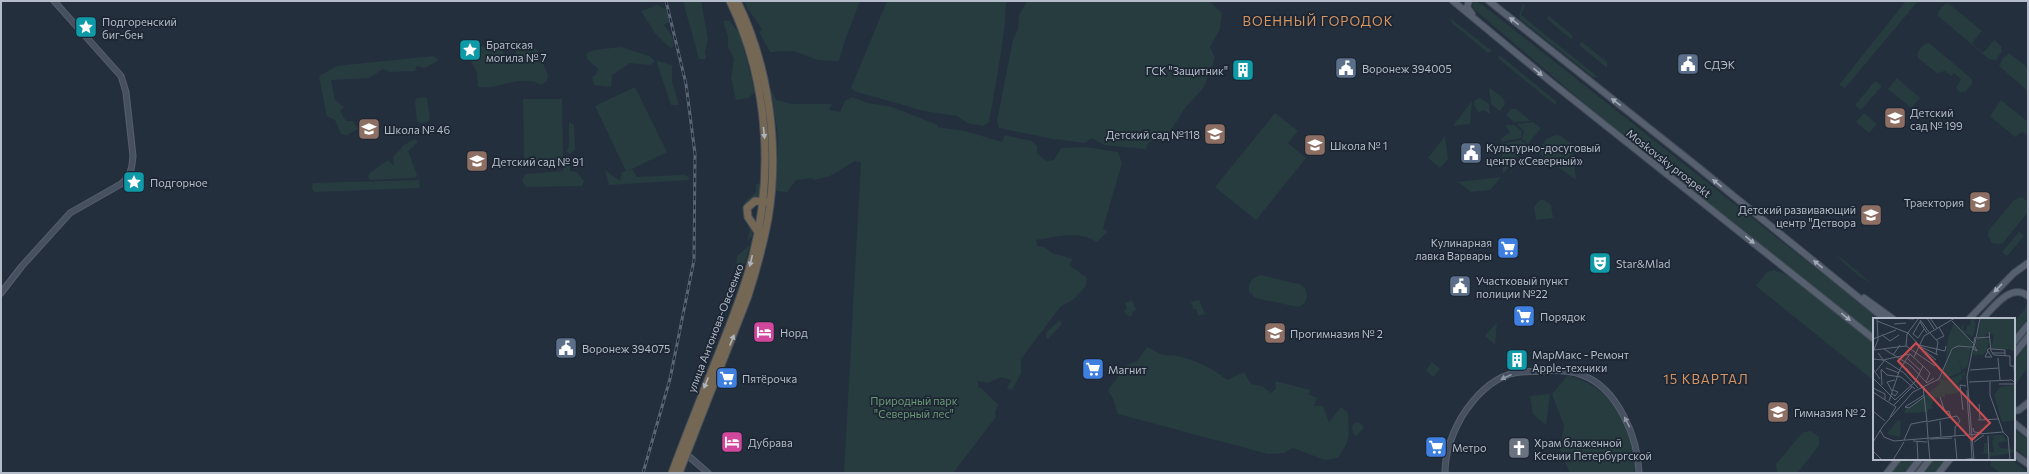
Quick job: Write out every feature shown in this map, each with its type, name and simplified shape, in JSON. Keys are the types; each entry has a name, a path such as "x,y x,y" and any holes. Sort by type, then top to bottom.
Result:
{"highway":[{"name":"улица Антонова-Овсеенко","path":"679,473 683,452 742,294 758,232 763,200 765,169 762,109 747,40 730,1"},
{"name":"улица Антонова-Овсеенко","path":"672,473 683,452 748,296 760,254 770,207 772,138 768,107 752,38 737,1"},
{"path":"758,232 748,217 747,210 752,202 763,200 770,207"}],"main road":[{"name":"Moskovsky prospekt","path":"1453,1 1585,110 1668,174 1873,338"},
{"path":"1469,1 1467,7 1477,20"},
{"name":"Moskovsky prospekt","path":"1488,1 1884,318"},
{"path":"1970,318 2011,276 2028,263"},
{"path":"1849,289 1872,302 1892,318"},
{"path":"1983,318 2008,294 2020,292 2028,296"},
{"path":"2015,341 2028,325"},
{"path":"2015,353 2028,337"},
{"path":"2015,411 2020,410 2028,403"},
{"path":"2015,424 2028,434"},
{"path":"2015,455 2028,464"},
{"path":"1887,473 1897,460"},
{"path":"1909,473 1919,460"},
{"path":"1919,473 1929,460"},
{"path":"1939,473 1949,460"}],"street":[{"path":"1,293 22,266 70,213 108,192 128,178 132,167 133,156 126,92 121,76 54,1"},
{"path":"1445,473 1445,460 1456,427 1466,411 1480,394 1495,382 1510,374 1557,371 1583,376 1594,381 1606,391 1629,425 1639,456 1639,473"},
{"path":"683,452 708,473"}],"green space":[{"path":"683,1 701,1 708,39 705,52 706,59 699,59"},
{"path":"744,1 860,1 845,40 839,61 818,60 793,51 770,52 759,32 762,30 758,22"},
{"path":"887,1 1008,1 1002,47 989,122 983,126 967,123 957,116 924,111 854,91 851,88"},
{"path":"1027,1 1209,1 1222,13 1220,29 1210,47 1215,58 1204,87 1185,108 1165,140 1158,136 1148,143 1146,149 1104,145 1092,138 1085,143 1054,139 999,128 997,121 1013,40 1018,28 1019,15"},
{"path":"1475,1 1484,6 1879,318 1873,318 1873,336 1591,109 1472,6"},
{"path":"1906,1 1918,1 1845,88 1839,85"},
{"path":"1948,3 1982,31 1972,43 1983,53 1994,40 2001,46 2002,51 1996,60 1989,59 1938,16 1939,10"},
{"path":"1523,4 1525,5 1521,15 1598,77 1593,77 1520,19 1519,16"},
{"path":"657,5 666,9 670,22 664,25 672,36 674,45 672,48 669,47 655,33 641,11"},
{"path":"1549,16 1573,36 1571,39 1547,19"},
{"path":"1450,18 1492,51 1488,53 1453,24"},
{"path":"729,20 740,34 755,92 748,98 736,100 731,78 734,59 728,47 728,36 723,21"},
{"path":"506,40 519,48 531,44 537,50 548,75 547,80 542,85 532,81 517,81 492,87 478,87 477,73 471,61 481,56 474,44 485,47 489,52 496,48 503,51 505,64 512,64 516,51 495,43"},
{"path":"1582,42 1607,62 1607,68 1579,45"},
{"path":"1929,43 1972,79 1972,84 1965,92 1963,91 1961,93 1956,88 1961,79 1954,73 1951,76 1945,71 1937,73 1918,58 1920,48 1924,44"},
{"path":"621,47 649,56 655,61 650,65 630,63 612,75 611,87 594,85 592,77 596,74 598,69 587,59 587,53 594,50"},
{"path":"2009,53 2028,68 2028,91 1999,66 2003,58"},
{"path":"433,56 439,60 425,68 417,66 415,71 390,72 383,69 369,78 331,80 335,100 344,107 340,111 346,121 353,121 358,129 347,135 341,134 335,120 327,116 319,76 337,66"},
{"path":"1498,56 1502,57 1557,102 1555,105 1499,59"},
{"path":"658,61 672,65 672,81 679,105 671,105 657,63"},
{"path":"1897,78 1920,98 1911,108 1888,89"},
{"path":"1875,81 1882,86 1861,110 1855,105"},
{"path":"635,87 667,152 630,170 633,170 637,177 684,175 689,177 689,180 609,185 605,170 620,181 622,172 626,171 595,106"},
{"path":"1489,87 1503,98 1505,104 1500,111 1491,104"},
{"name":"Природный парк \"Северный лес\"","path":"771,89 776,100 792,104 832,104 829,110 840,112 845,101 852,97 868,103 892,107 938,125 937,127 965,131 1002,142 1005,135 1032,141 1037,146 1037,153 1046,161 1054,160 1061,148 1085,147 1118,152 1122,163 1103,228 1107,232 1097,242 1090,238 1075,235 1036,240 1037,246 1044,247 1052,253 1073,259 1069,265 1087,278 1086,286 1074,299 1060,307 1021,359 1021,373 1012,390 1007,388 1011,380 1001,377 988,383 978,381 978,387 998,405 995,412 996,417 953,473 844,473 861,162 855,161 830,176 814,180 812,178 796,180 787,192 776,191 778,136"},
{"path":"417,98 427,98 430,119 427,122 421,123 417,121 415,101"},
{"path":"1480,98 1489,104 1490,114 1483,110 1479,113 1474,105 1475,100"},
{"path":"523,99 562,99 563,161 524,162"},
{"path":"2001,100 2028,122 2028,135 2022,132 2015,137 1990,116"},
{"path":"1472,101 1470,124 1453,126"},
{"path":"1511,109 1516,109 1531,121 1514,122 1506,115"},
{"path":"1275,113 1298,131 1288,143 1306,158 1256,220 1215,187"},
{"path":"1864,113 1877,124 1869,133 1856,122"},
{"path":"569,122 574,125 575,150 570,154 566,151 569,147"},
{"path":"1533,122 1541,128 1528,144 1522,139 1524,131 1517,124"},
{"path":"1505,125 1514,125 1522,131 1521,138 1501,142 1501,139 1510,132"},
{"path":"1556,135 1561,136 1572,144 1576,180 1540,154 1540,148 1547,139"},
{"path":"1445,136 1448,159 1440,168 1428,158"},
{"path":"415,139 418,142 408,151 417,175 415,178 370,180 368,177 370,173 388,160 394,166 393,157 404,145"},
{"path":"1521,140 1527,145 1503,174 1501,144"},
{"path":"570,159 570,171 577,172 584,181 582,186 526,187 522,181 525,174 563,171 566,160"},
{"path":"1501,177 1490,190 1471,192 1458,182"},
{"path":"419,180 420,188 314,192 312,188 313,183"},
{"path":"756,184 761,184 760,198 749,201 744,212 753,230 752,237 747,241 750,230 742,212 746,201 756,192"},
{"path":"2021,197 2028,201 2028,212 2003,243 1992,243 1988,236 1989,230 2014,200"},
{"path":"1540,200 1544,200 1551,205 1553,218 1536,220 1534,207"},
{"path":"2019,232 2024,236 2007,256 2002,252"},
{"path":"750,245 737,290 733,293 731,286 735,281 737,256"},
{"path":"1835,255 1845,261 1872,284 1859,276"},
{"path":"1773,270 1794,280 1873,338 1873,380 1756,286 1767,272"},
{"path":"1261,275 1299,284 1305,288 1307,296 1305,303 1298,307 1256,298 1249,292 1249,286 1253,279"},
{"path":"1132,300 1136,310 1132,312 1133,315 1129,317 1124,311 1127,309 1125,303"},
{"path":"1199,300 1205,314 1198,316 1196,309 1193,309 1191,302"},
{"path":"2028,301 2028,318 2015,335 2015,321 2024,310"},
{"path":"1060,320 1062,324 1048,339 1046,337 1047,332"},
{"path":"1497,322 1495,345 1485,336"},
{"path":"2028,342 2028,367 2015,386 2015,359"},
{"path":"1147,347 1163,355 1183,357 1197,362 1210,368 1227,380 1244,372 1251,384 1262,386 1271,393 1276,389 1275,381 1310,390 1308,394 1317,398 1314,406 1323,406 1329,422 1341,407 1348,413 1349,432 1345,446 1338,458 1325,460 1293,448 1284,453 1268,454 1118,414 1108,390 1127,365 1137,361"},
{"path":"1432,362 1440,369 1433,377 1426,370"},
{"path":"1568,375 1593,386 1602,392 1612,403 1628,432 1632,443 1635,464 1634,473 1570,473 1560,450 1564,426 1552,394"},
{"path":"1550,394 1546,425 1533,414 1530,396"},
{"path":"1356,422 1363,425 1363,429 1356,436 1353,433 1352,426"},
{"path":"2015,430 2028,440 2028,459 2015,448"},
{"path":"1811,431 1819,437 1819,446 1797,473 1777,473 1776,464 1803,432"},
{"path":"1901,460 1914,460 1904,473 1891,473"},
{"path":"1934,460 1946,460 1936,473 1924,473"},
{"path":"1988,460 2012,460 2028,473 2000,473 1991,466 1991,462"}],"railway":[{"path":"643,473 670,379 694,260 695,154 686,84 666,1"}],"place":[{"name":"Подгоренский биг-бен","path":"86,27"},
{"name":"Братская могила № 7","path":"470,50"},
{"name":"СДЭК","path":"1688,64"},
{"name":"Воронеж 394005","path":"1346,68"},
{"name":"ГСК \"Защитник\"","path":"1243,70"},
{"name":"Детский сад № 199","path":"1895,118"},
{"name":"Школа № 46","path":"369,129"},
{"name":"Детский сад №118","path":"1215,134"},
{"name":"Школа № 1","path":"1315,145"},
{"name":"Культурно-досуговый центр «Северный»","path":"1471,153"},
{"name":"Детский сад № 91","path":"477,161"},
{"name":"Подгорное","path":"134,182"},
{"name":"Траектория","path":"1980,202"},
{"name":"Детский развивающий центр \"Детвора","path":"1871,215"},
{"name":"Кулинарная лавка Варвары","path":"1508,248"},
{"name":"Star&Mlad","path":"1600,263"},
{"name":"Участковый пункт полиции №22","path":"1460,286"},
{"name":"Порядок","path":"1524,316"},
{"name":"Норд","path":"764,332"},
{"name":"Прогимназия № 2","path":"1275,333"},
{"name":"Воронеж 394075","path":"566,348"},
{"name":"МарМакс - Ремонт Apple-техники","path":"1517,360"},
{"name":"Магнит","path":"1093,369"},
{"name":"Пятёрочка","path":"727,378"},
{"name":"Гимназия № 2","path":"1778,412"},
{"name":"Дубрава","path":"732,442"},
{"name":"Метро","path":"1436,447"},
{"name":"Храм блаженной Ксении Петербургской","path":"1519,448"}],"district":[{"name":"ВОЕННЫЙ ГОРОДОК","path":"1318,21"},
{"name":"15 КВАРТАЛ","path":"1706,379"}]}
